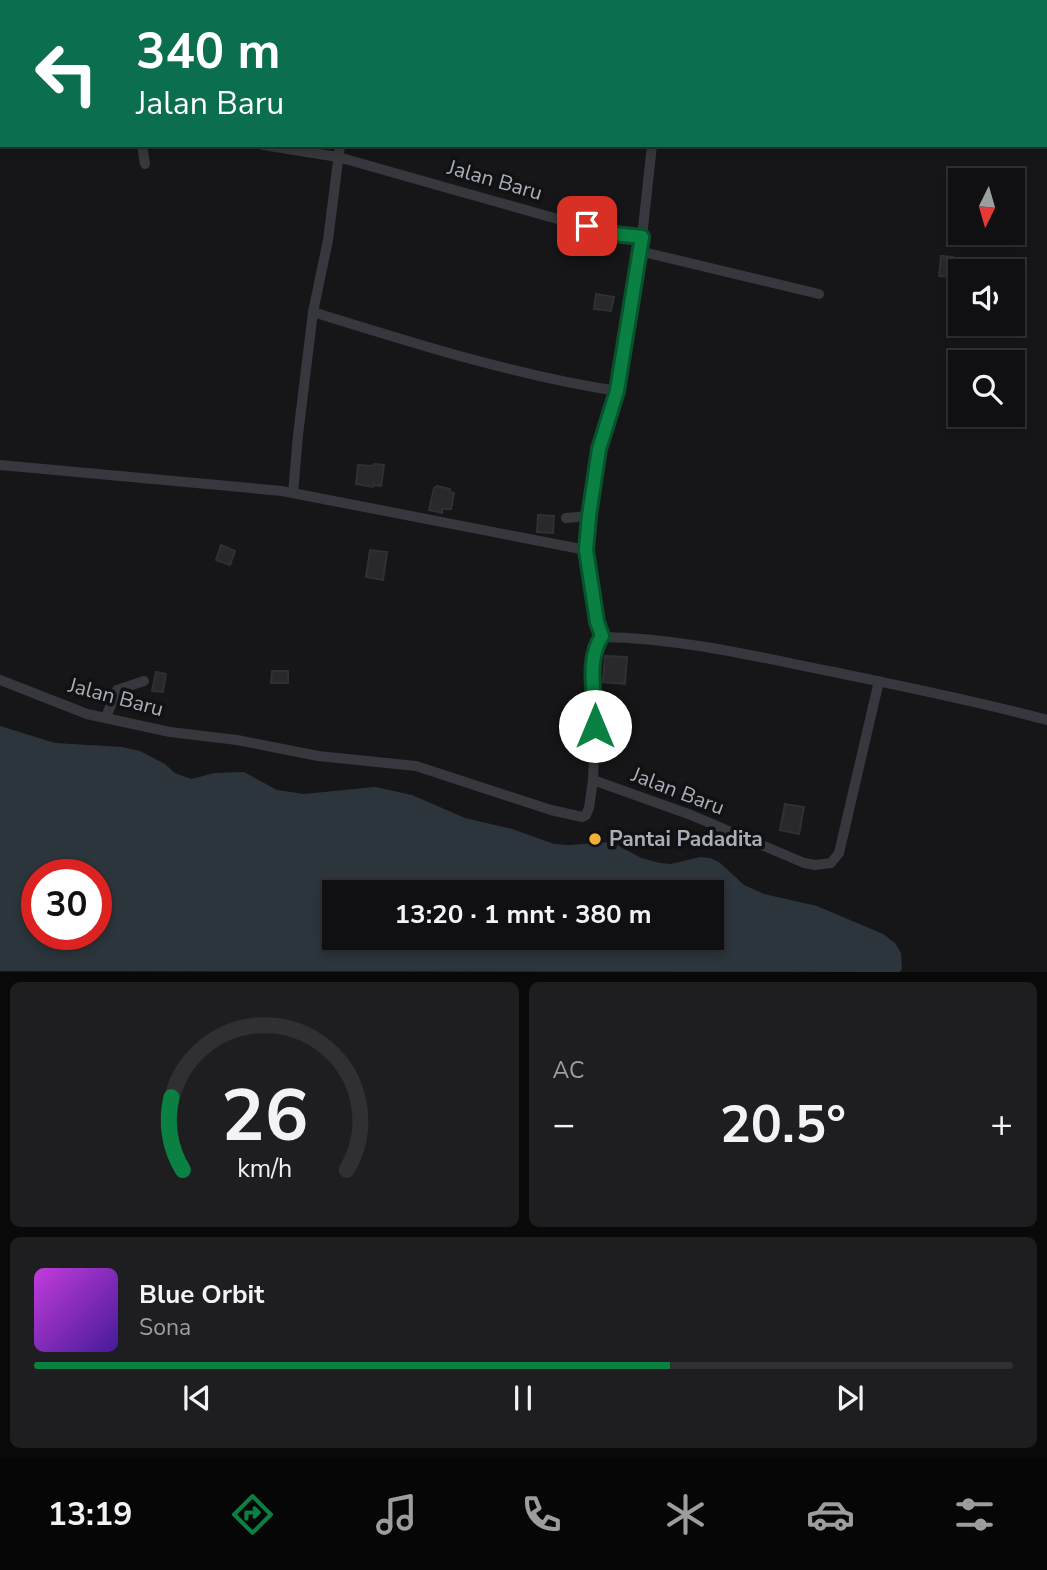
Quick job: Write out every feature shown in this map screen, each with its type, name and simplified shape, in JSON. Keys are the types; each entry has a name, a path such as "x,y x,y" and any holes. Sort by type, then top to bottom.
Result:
{"street":[{"path":"142,147 145,164"},
{"name":"Jalan Baru","path":"277,147 338,156 614,234 642,237"},
{"path":"293,493 313,312 328,240 340,147"},
{"path":"593,780 596,702 593,661 595,648 602,636 597,622 586,550 589,516 599,449 617,391 642,237 652,147"},
{"path":"639,251 819,294"},
{"path":"313,312 407,342 576,385 617,391"},
{"path":"0,465 293,493 586,550"},
{"path":"566,518 589,516"},
{"path":"602,636 655,639 776,660 1047,720"},
{"name":"Jalan Baru","path":"0,680 74,710 170,732 237,740 318,756 416,766 576,816 582,817 588,813 593,780 691,815 804,863 815,865 831,863 841,843 879,681"},
{"path":"106,717 117,690 144,681"}],"shaded area":[{"path":"0,726 55,743 122,747 140,751 165,764 175,773 191,779 215,773 244,772 277,790 304,794 375,787 412,795 465,818 512,829 554,844 612,842 641,858 671,864 700,857 710,858 719,862 744,885 764,894 817,906 883,934 895,943 901,953 900,972 0,971"}],"building":[{"path":"941,256 953,257 948,259 948,277 939,276"},
{"path":"596,294 614,297 611,311 594,309"},
{"path":"358,465 384,465 381,486 356,484"},
{"path":"437,486 450,489 450,492 454,493 451,509 442,509 442,513 429,510 434,488"},
{"path":"538,515 554,516 553,533 537,532"},
{"path":"221,545 235,551 230,565 216,560"},
{"path":"370,550 387,552 383,580 366,577"},
{"path":"605,656 627,657 625,684 603,682"},
{"path":"272,671 288,671 288,683 271,683"},
{"path":"156,672 166,674 163,692 152,691"},
{"path":"785,804 804,807 799,834 780,830"}],"place":[{"name":"Pantai Padadita","path":"595,839"}],"route":[{"path":"587,226 624,236 642,237 617,391 599,449 589,516 586,550 597,622 602,636 595,648 593,661 595,726"}]}
